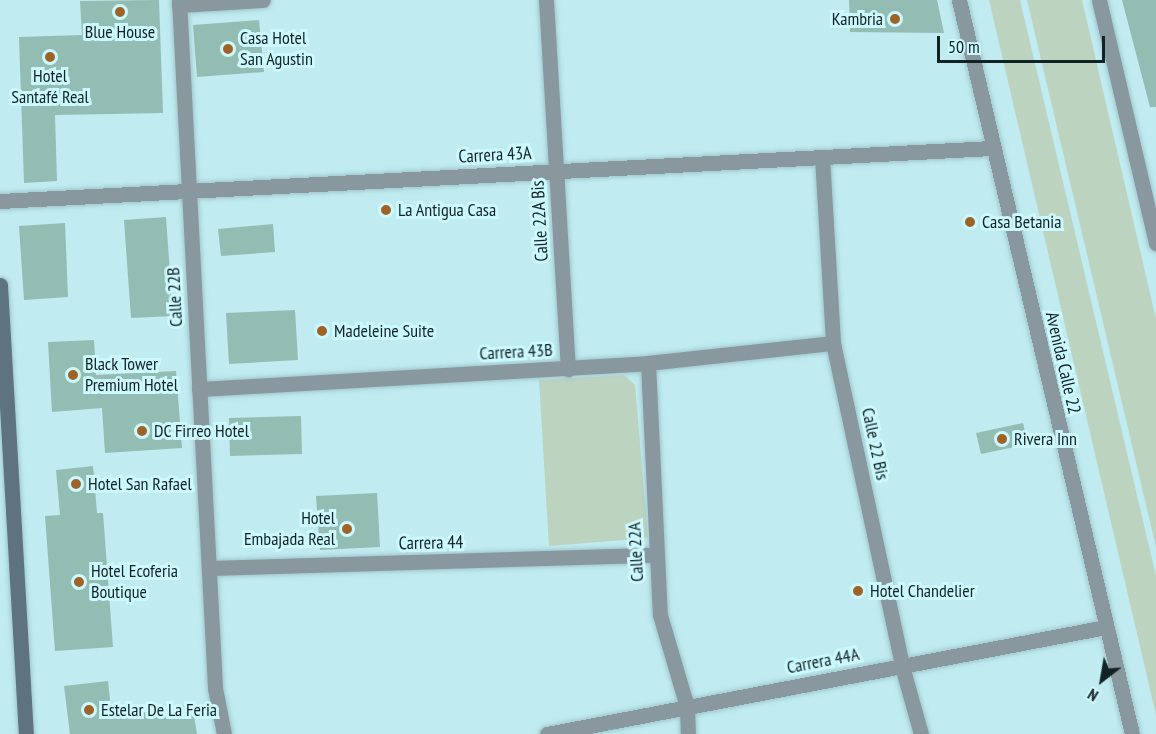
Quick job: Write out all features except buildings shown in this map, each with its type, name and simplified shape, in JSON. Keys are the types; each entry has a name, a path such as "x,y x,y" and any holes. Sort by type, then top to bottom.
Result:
{"main road":[{"path":"0,285 26,734"}],"street":[{"path":"179,3 263,0"},
{"name":"Calle 22A Bis","path":"546,0 568,369"},
{"name":"Avenida Calle 22","path":"958,0 1132,734"},
{"path":"1099,0 1156,243"},
{"name":"Calle 22B","path":"179,3 215,688 224,734"},
{"name":"Carrera 43A","path":"0,201 992,148"},
{"name":"Calle 22 Bis","path":"822,157 833,343 902,666 921,734"},
{"name":"Carrera 43B","path":"199,389 568,369 648,363 833,343"},
{"name":"Calle 22A","path":"648,363 655,555 660,615 687,707 688,734"},
{"name":"Carrera 44","path":"208,568 655,555"},
{"name":"Carrera 44A","path":"547,734 1106,627"}],"green space":[{"path":"989,0 1020,0 1156,576 1156,715"},
{"path":"1027,0 1082,0 1156,319 1156,547"},
{"path":"624,375 635,385 648,538 549,546 539,380"}],"place":[{"name":"Blue House","path":"120,12"},
{"name":"Kambria","path":"895,19"},
{"name":"Casa Hotel San Agustin","path":"228,49"},
{"name":"Hotel Santafé Real","path":"50,57"},
{"name":"La Antigua Casa","path":"386,210"},
{"name":"Casa Betania","path":"970,222"},
{"name":"Madeleine Suite","path":"322,331"},
{"name":"Black Tower Premium Hotel","path":"73,375"},
{"name":"DC Firreo Hotel","path":"142,431"},
{"name":"Rivera Inn","path":"1002,439"},
{"name":"Hotel San Rafael","path":"76,484"},
{"name":"Hotel Embajada Real","path":"347,529"},
{"name":"Hotel Ecoferia Boutique","path":"79,582"},
{"name":"Hotel Chandelier","path":"858,591"},
{"name":"Estelar De La Feria","path":"89,710"}]}
